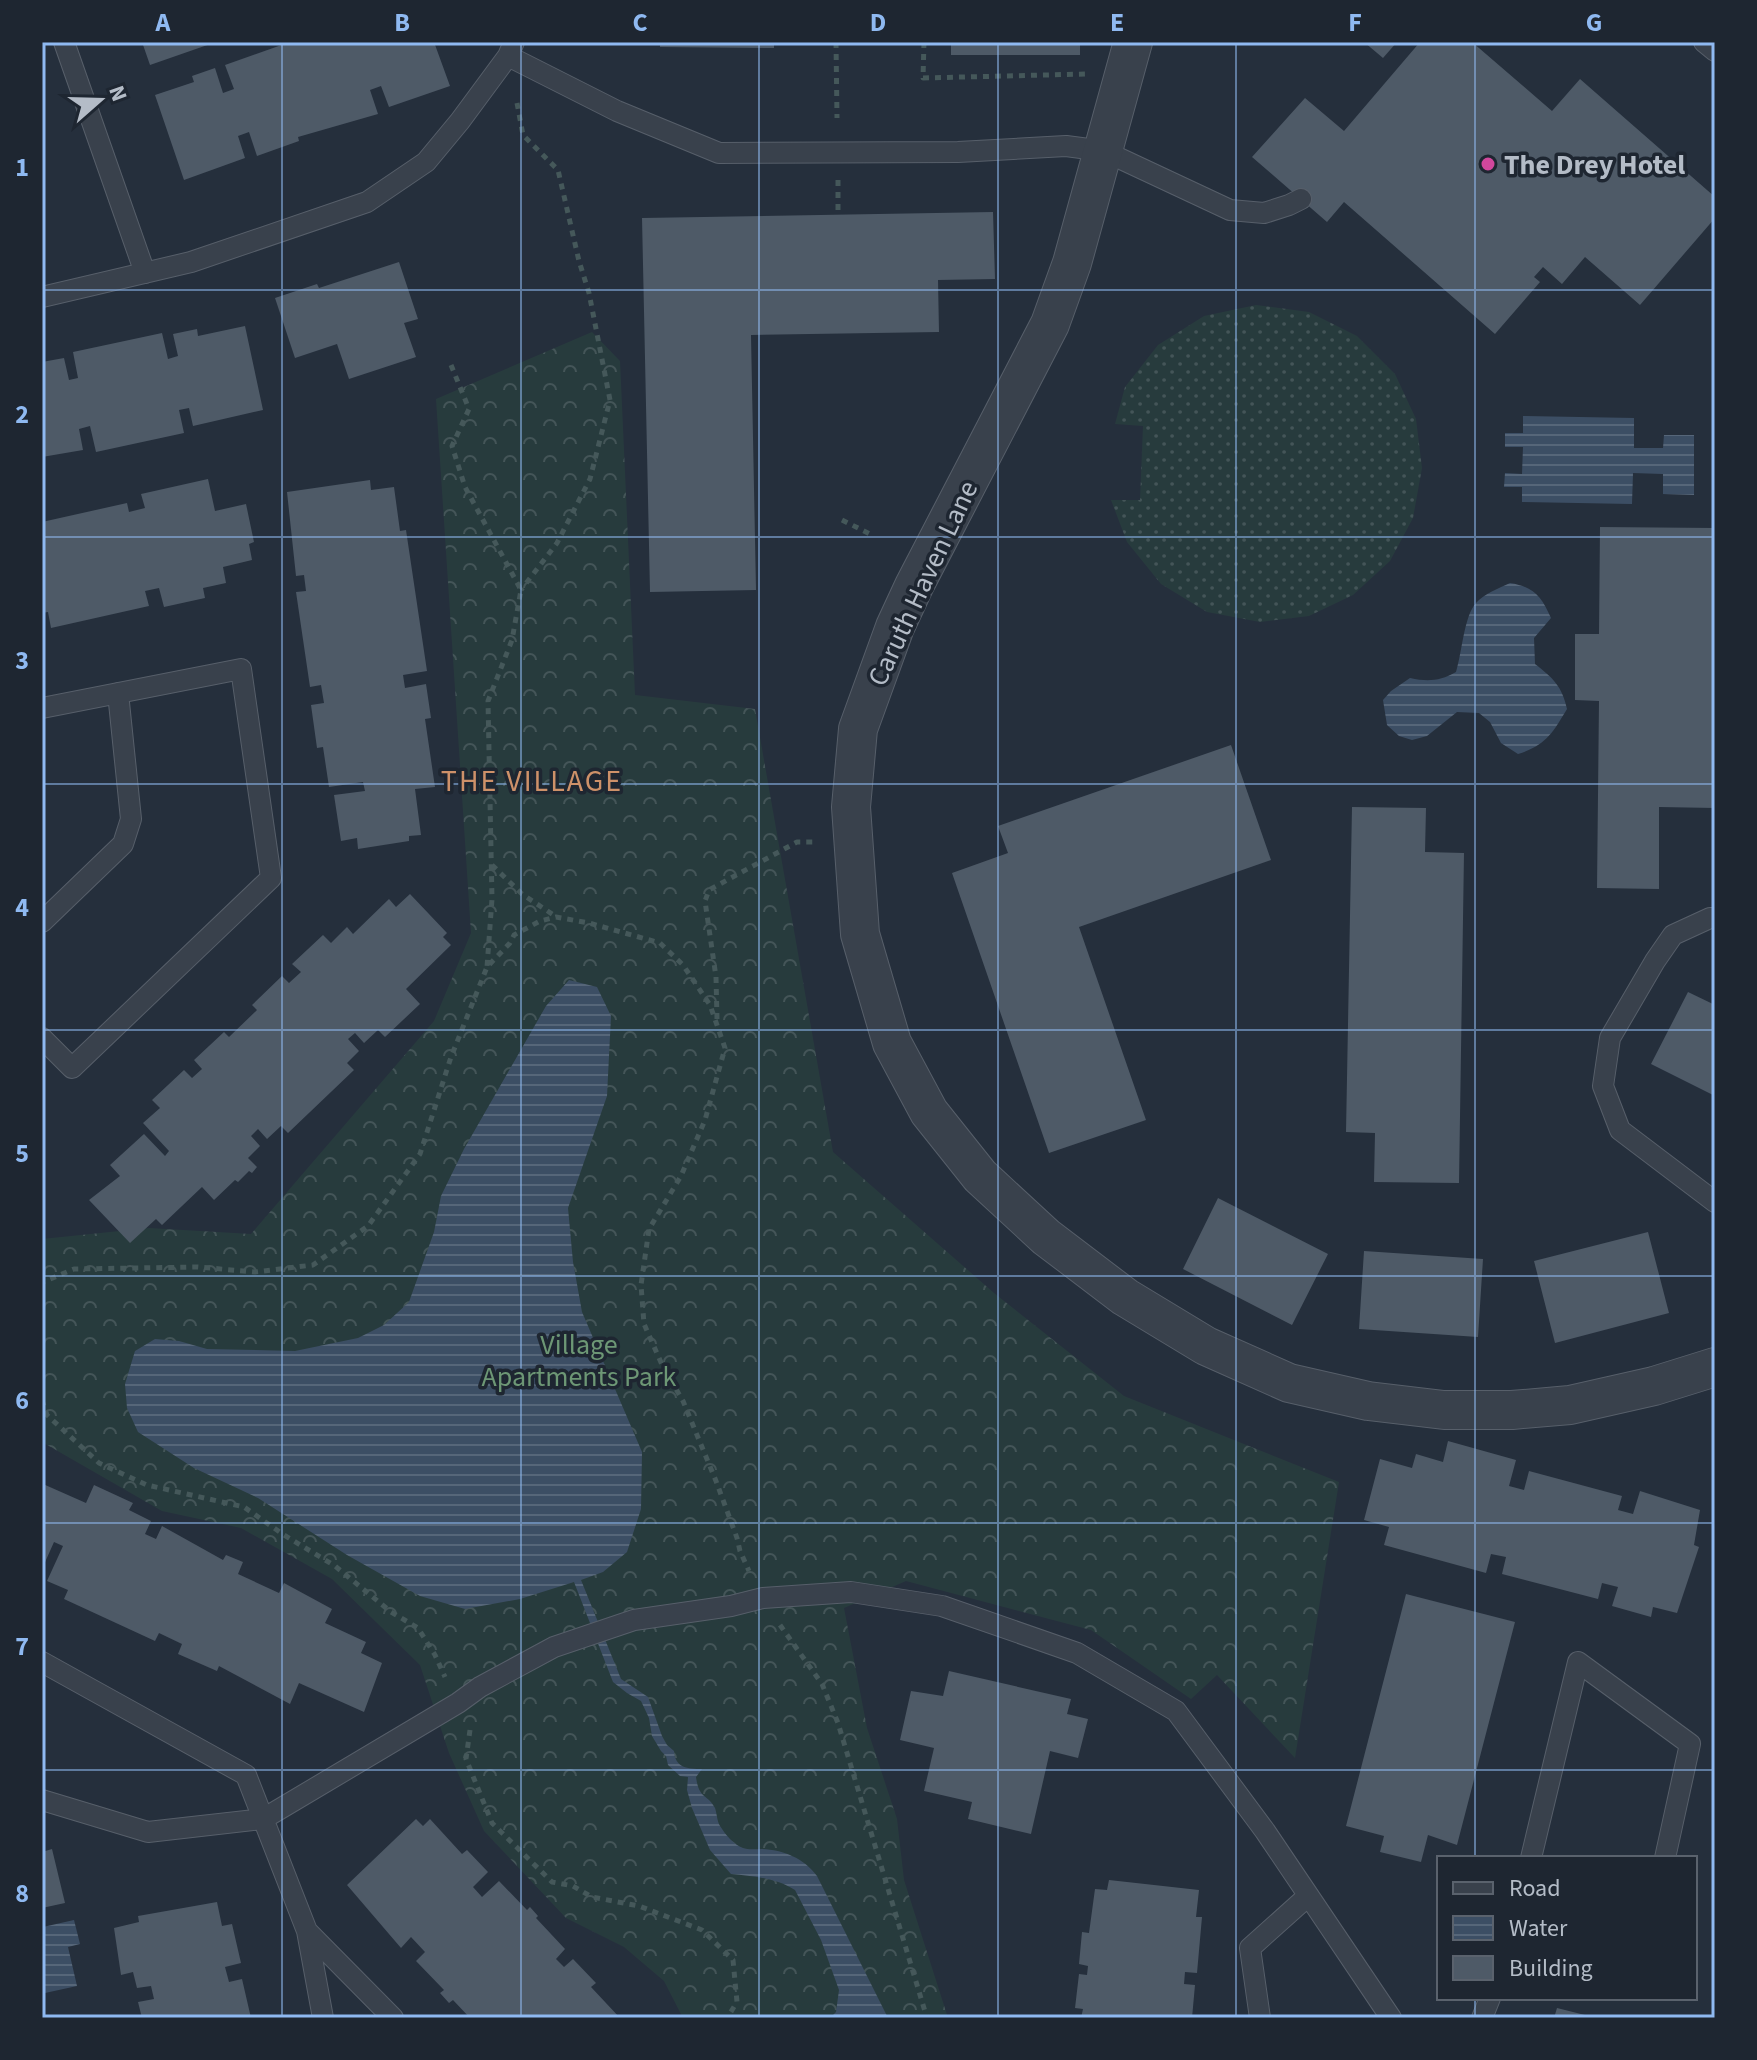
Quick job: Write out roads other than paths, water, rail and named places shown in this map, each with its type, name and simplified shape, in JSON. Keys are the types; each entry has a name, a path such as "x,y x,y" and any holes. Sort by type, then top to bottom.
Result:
{"street":[{"name":"Caruth Haven Lane","path":"1133,42 1072,263 1050,324 914,586 895,627 858,729 851,807 860,934 892,1043 929,1112 980,1176 1046,1237 1125,1297 1206,1346 1289,1383 1368,1401 1444,1410 1512,1410 1570,1405 1654,1386 1715,1367"}],"lane":[{"path":"64,42 145,273"},
{"path":"1704,42 1715,51"},
{"path":"42,297 191,262 367,202 426,162 460,121 511,49 617,111 719,153 958,152 1066,146 1104,151 1230,210 1264,213 1301,199"},
{"path":"42,708 241,669 271,878 72,1068 42,1038"},
{"path":"42,922 123,844 131,819 118,693"},
{"path":"1715,918 1673,935 1655,961 1610,1038 1603,1086 1620,1130 1715,1202"},
{"path":"42,1800 148,1832 263,1819 480,1687 554,1647 634,1620 731,1606 763,1598 851,1592 942,1606 1077,1653 1176,1711 1265,1831 1391,2018"},
{"path":"42,1662 246,1775 307,1931 323,2018"},
{"path":"1531,1856 1578,1662 1690,1744 1665,1856"},
{"path":"1260,2018 1250,1948 1308,1896"},
{"path":"307,1931 393,2018"}],"water":[{"path":"1523,416 1634,418 1634,448 1663,448 1664,435 1694,435 1694,495 1663,494 1663,474 1633,473 1632,504 1522,502 1522,487 1504,487 1505,473 1522,474 1523,447 1505,447 1505,433 1523,433"},
{"path":"1510,583 1536,594 1551,618 1534,638 1535,664 1556,683 1567,709 1552,732 1535,747 1518,754 1501,743 1490,722 1479,713 1457,712 1427,736 1412,740 1399,736 1387,725 1383,700 1410,678 1434,680 1456,672 1472,609 1483,597"},
{"path":"569,980 597,987 611,1016 607,1096 568,1208 573,1262 582,1312 642,1452 641,1509 627,1552 603,1572 581,1580 621,1679 648,1697 662,1736 674,1751 677,1761 687,1768 702,1769 696,1777 697,1784 715,1808 722,1829 740,1847 785,1853 812,1870 888,2018 830,2018 836,2012 839,1990 821,1940 795,1890 772,1880 731,1874 710,1850 692,1808 687,1790 688,1777 680,1776 668,1765 666,1756 652,1736 649,1718 641,1701 613,1682 574,1582 520,1599 465,1609 420,1596 347,1555 258,1498 194,1468 138,1432 127,1408 125,1384 135,1351 155,1339 179,1341 207,1349 295,1351 358,1338 384,1325 409,1302 434,1232 441,1196 464,1149 546,1006"},
{"path":"74,1920 80,1944 68,1947 77,1986 45,1993 42,1922 43,1927"}],"place":[{"name":"The Drey Hotel","path":"1488,164"}],"district":[{"name":"THE VILLAGE","path":"532,781"}],"park label":[{"name":"Village Apartments Park","path":"579,1360"}]}
